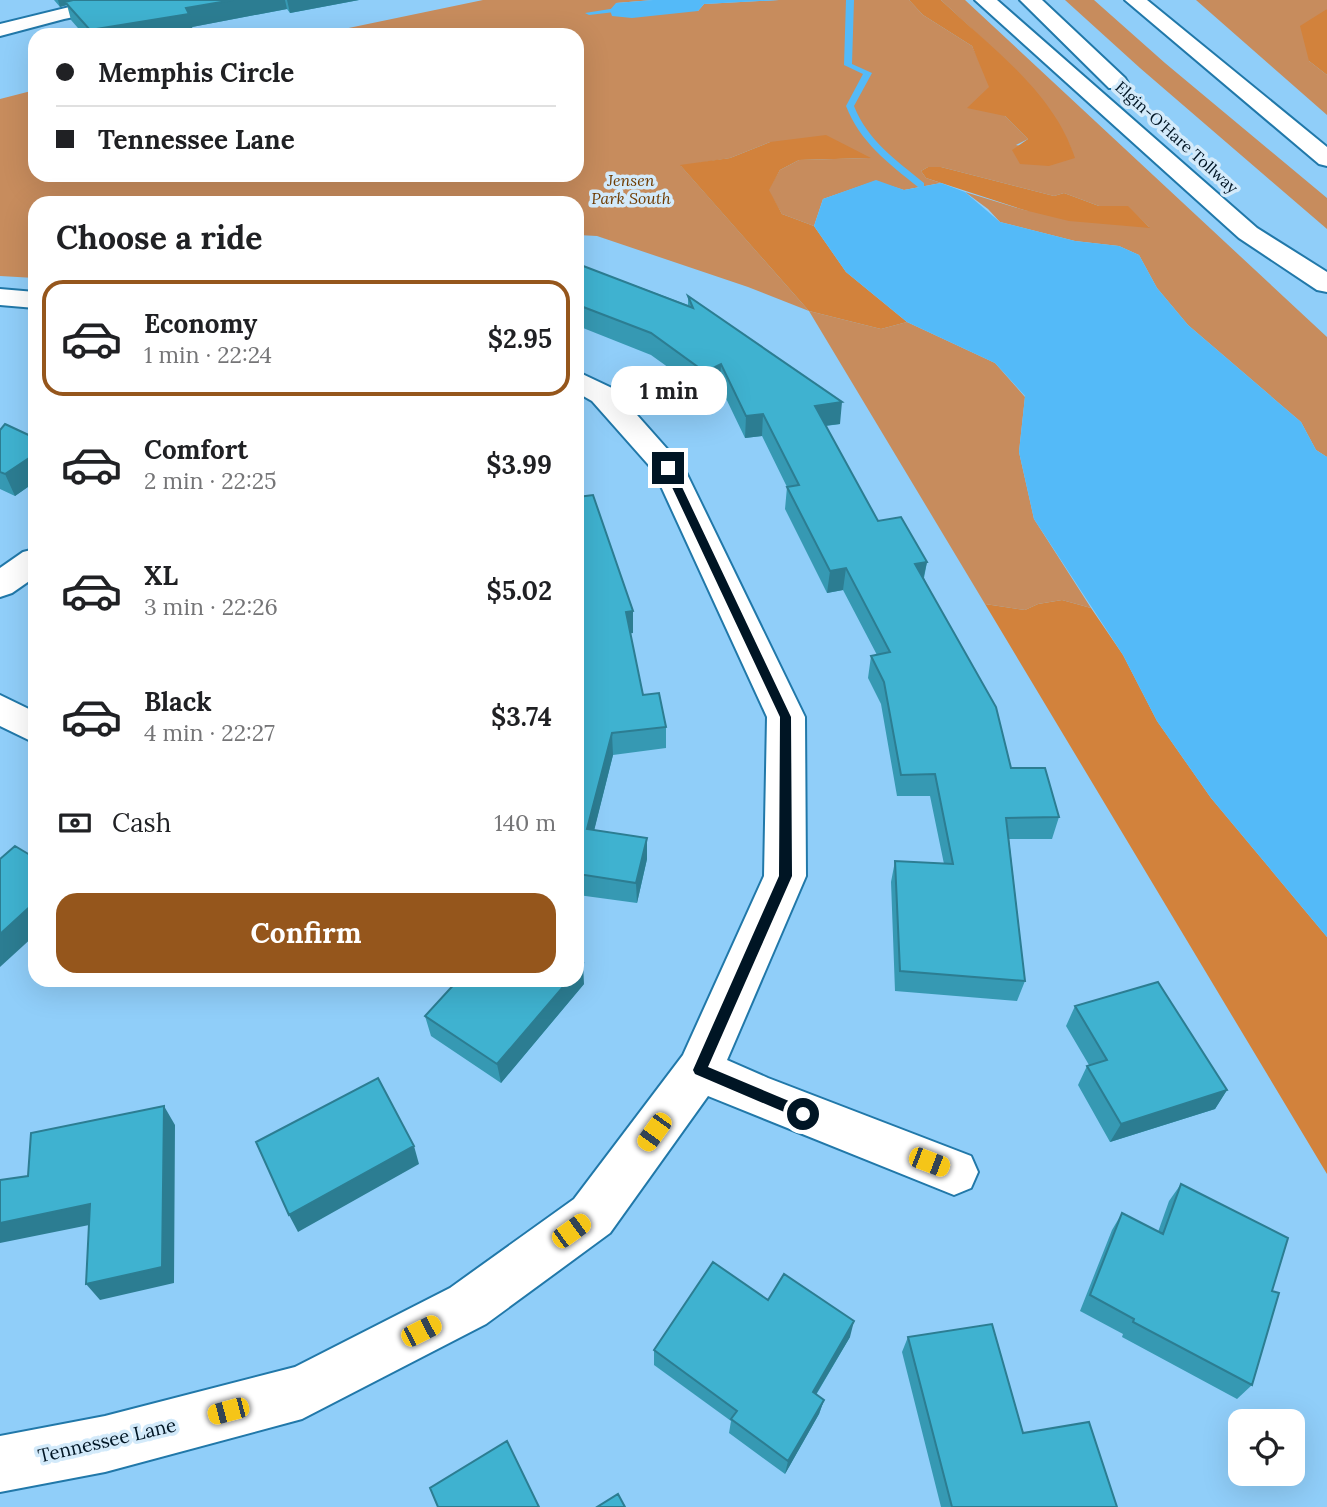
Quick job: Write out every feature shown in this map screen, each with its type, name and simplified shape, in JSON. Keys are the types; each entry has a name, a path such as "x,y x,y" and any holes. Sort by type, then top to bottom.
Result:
{"main road":[{"path":"0,30 61,13 130,0"},
{"path":"985,0 1248,233 1327,284"},
{"name":"Elgin-O'Hare Tollway","path":"1030,0 1135,100"},
{"path":"1135,0 1327,159"},
{"path":"1178,8 1241,67 1266,109"},
{"path":"1266,218 1327,272"},
{"path":"0,297 28,299"},
{"name":"Tennessee Lane","path":"0,1464 105,1444 302,1392 468,1306 592,1216 700,1070 785,876 786,717 668,468 603,395 584,385"},
{"path":"0,585 28,565"},
{"path":"0,709 28,725"},
{"path":"700,1070 752,1094 954,1172"}],"green space":[{"name":"Jensen Park South","path":"483,0 653,0 616,3 698,11 704,4 779,0 909,0 923,15 972,46 1005,116 1028,139 1016,145 1074,158 1054,117 1037,95 941,0 965,0 1327,337 1327,457 1316,450 1301,422 1188,325 1157,288 1139,255 1119,246 1075,241 1000,222 965,192 1024,210 1149,227 1128,207 1099,206 1064,193 1054,196 941,167 928,167 921,171 926,178 941,183 904,190 875,181 823,199 814,226 782,214 768,190 780,170 799,160 869,158 770,142 730,158 681,166 809,311 748,287 597,236 584,235 584,196 28,196 28,278 0,276 0,99 28,92 28,182 584,182 584,28 349,28"},
{"path":"1065,0 1094,0 1327,198 1327,229 1140,68"},
{"path":"1196,0 1327,0 1327,9 1309,61 1327,75 1327,115"},
{"path":"809,311 881,329 907,322 995,363 1025,397 1019,452 1034,519 1091,608 1062,600 1038,604 1025,610 985,604"}],"shaded area":[{"path":"909,0 941,0 999,53 1036,91 1052,112 1075,158 1049,166 1020,164 1012,150 1028,139 1005,116 967,108 989,87 972,46 923,15"},
{"path":"1327,9 1327,75 1309,61 1300,26"},
{"path":"826,135 871,158 799,160 780,170 769,190 782,214 814,226 846,272 907,322 881,329 809,311 680,165 730,158 770,142"},
{"path":"928,167 941,167 1054,196 1064,193 1099,206 1128,206 1150,228 1069,221 1024,210 926,178 921,171"},
{"path":"1062,600 1091,608 1123,655 1157,721 1211,798 1327,937 1327,1174 985,604 1025,610 1038,604"}],"water":[{"path":"653,0 779,0 704,4 698,11 632,18 612,16 610,10 616,3"},
{"path":"876,180 904,190 941,183 965,192 1000,222 1075,241 1119,246 1139,255 1157,288 1188,325 1301,422 1316,450 1327,457 1327,937 1211,798 1157,721 1123,655 1034,519 1019,452 1025,396 995,363 907,322 846,272 814,226 823,199"}],"building":[{"path":"233,0 186,8 189,14 102,28 88,28 65,2"},
{"path":"584,266 693,308 688,296 842,402 815,406 878,521 901,517 927,562 915,564 996,707 1011,768 1045,768 1059,817 1006,818 1025,981 900,971 895,861 953,864 935,774 901,775 884,682 871,656 890,652 846,568 830,571 787,487 799,485 763,414 746,416 721,364 705,372 651,333 584,307"},
{"path":"5,424 28,435 28,459 5,474 0,472 0,430"},
{"path":"593,495 633,611 626,612 643,695 659,693 666,727 612,733 587,829 647,838 636,883 584,875 584,496"},
{"path":"15,846 28,854 28,908 0,934 0,859"},
{"path":"1158,982 1227,1090 1121,1124 1087,1066 1107,1060 1075,1006"},
{"path":"452,987 563,987 497,1064 425,1016"},
{"path":"378,1078 414,1146 289,1215 256,1142"},
{"path":"164,1106 162,1267 86,1284 90,1204 0,1223 0,1180 28,1176 31,1133"},
{"path":"1181,1184 1288,1238 1272,1291 1279,1293 1252,1385 1133,1322 1134,1319 1090,1295 1122,1213 1163,1234"},
{"path":"713,1262 768,1300 784,1274 854,1321 813,1392 824,1400 788,1461 731,1419 737,1411 654,1350"},
{"path":"992,1324 1023,1433 1089,1422 1117,1507 952,1507 908,1337"},
{"path":"507,1441 539,1507 438,1507 430,1488"},
{"path":"618,1494 625,1507 597,1507"}],"waterway":[{"path":"850,0 848,65 868,73 850,106 855,119 870,141 921,185"},
{"path":"589,13 629,8"}],"route":[{"path":"668,468 786,717 785,876 700,1070 803,1114"}]}
